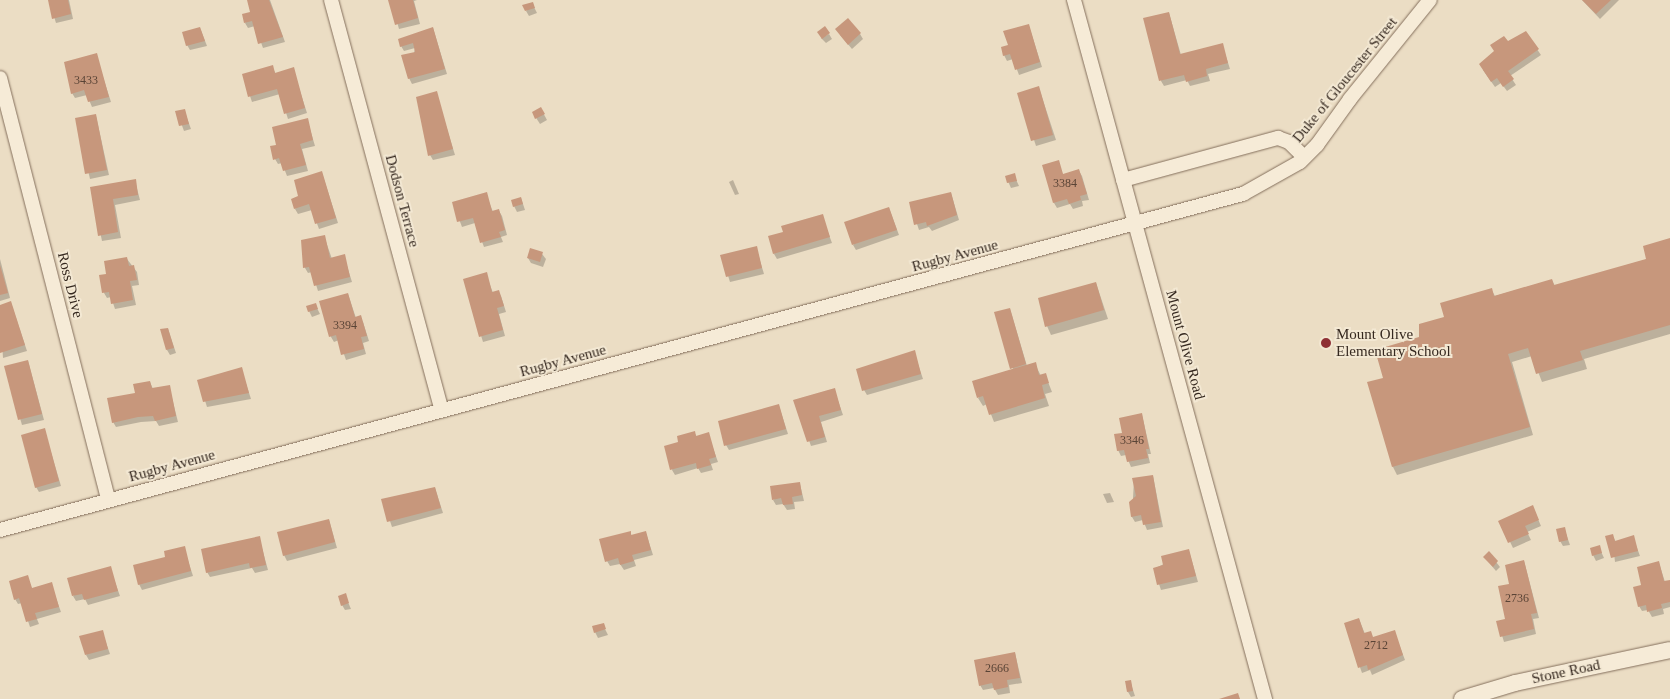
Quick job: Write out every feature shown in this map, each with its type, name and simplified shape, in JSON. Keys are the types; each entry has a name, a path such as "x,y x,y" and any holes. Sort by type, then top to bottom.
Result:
{"street":[{"name":"Dodson Terrace","path":"331,0 442,410"},
{"name":"Mount Olive Road","path":"1074,0 1265,699"},
{"name":"Duke of Gloucester Street","path":"1135,225 1243,194 1265,184 1304,157 1430,0"},
{"name":"Ross Drive","path":"0,78 108,500"},
{"name":"Duke of Gloucester Street","path":"1123,180 1278,138 1289,142 1304,157"},
{"name":"Rugby Avenue","path":"0,530 1135,225"},
{"name":"Stone Road","path":"1462,699 1516,683 1670,650"}],"building":[{"path":"48,0 68,0 71,14 52,19"},
{"path":"247,0 269,0 283,37 258,44 252,21 244,23 242,14 250,12"},
{"path":"388,0 413,0 418,18 395,25"},
{"path":"1582,0 1611,0 1596,14"},
{"path":"533,2 535,8 525,11 522,5"},
{"path":"1169,12 1180,54 1223,43 1228,63 1206,69 1207,76 1186,82 1184,75 1159,81 1143,18"},
{"path":"848,18 861,33 848,45 835,29"},
{"path":"1029,24 1040,62 1015,70 1010,54 1003,56 1001,47 1008,45 1003,31"},
{"path":"825,26 830,33 822,39 817,32"},
{"path":"200,27 205,41 186,46 182,32"},
{"path":"433,27 445,69 408,79 401,55 415,52 413,43 400,47 398,39"},
{"path":"1526,31 1539,49 1508,71 1514,79 1503,87 1497,78 1491,82 1479,64 1494,51 1490,45 1504,36 1508,41"},
{"path":"97,53 109,97 88,102 84,90 71,94 64,62"},
{"path":"273,65 275,73 294,67 305,108 284,114 277,89 248,97 242,74"},
{"path":"1039,86 1053,135 1031,141 1017,93"},
{"path":"437,91 453,149 428,156 416,97"},
{"path":"541,107 545,114 535,119 532,112"},
{"path":"185,109 189,124 179,126 175,111"},
{"path":"96,114 107,170 85,174 75,118"},
{"path":"308,118 313,140 300,144 306,165 283,171 279,158 273,160 270,146 276,145 272,127"},
{"path":"1059,160 1063,174 1079,169 1087,194 1080,196 1081,200 1069,204 1067,199 1053,203 1042,165"},
{"path":"322,171 336,218 315,224 309,204 294,209 291,199 298,196 294,180"},
{"path":"1015,173 1017,181 1007,183 1005,176"},
{"path":"136,179 138,195 113,199 118,232 98,236 90,187"},
{"path":"487,192 492,211 499,209 505,230 499,232 501,237 480,243 473,218 457,222 452,202"},
{"path":"951,192 957,215 927,226 926,222 914,225 909,202"},
{"path":"521,197 523,204 513,207 511,200"},
{"path":"889,207 897,230 852,245 844,222"},
{"path":"823,214 830,237 773,254 768,236 783,232 781,226"},
{"path":"325,235 330,258 345,254 350,277 314,286 309,267 303,268 301,240"},
{"path":"1670,238 1670,325 1580,351 1583,360 1536,374 1528,348 1508,354 1530,427 1392,467 1367,382 1383,378 1375,350 1419,337 1419,324 1444,317 1440,303 1492,288 1494,296 1552,279 1554,285 1646,259 1643,246"},
{"path":"757,246 762,268 726,277 720,255"},
{"path":"530,248 543,252 540,262 527,258"},
{"path":"127,257 129,266 134,265 137,280 130,281 133,300 111,304 109,292 102,293 99,275 106,274 104,261"},
{"path":"0,265 8,293 0,295"},
{"path":"487,272 492,292 499,290 504,306 497,308 503,330 479,337 463,279"},
{"path":"1096,282 1104,310 1045,327 1038,298"},
{"path":"348,293 355,317 361,315 367,336 361,337 364,349 341,355 336,335 329,337 319,301"},
{"path":"11,301 25,345 0,353 0,305"},
{"path":"316,303 318,309 308,312 306,306"},
{"path":"1010,308 1026,364 1010,369 994,312"},
{"path":"168,328 174,348 166,350 160,329"},
{"path":"915,350 921,374 862,391 856,369"},
{"path":"28,360 42,414 18,420 4,366"},
{"path":"1036,362 1039,375 1046,373 1049,383 1042,385 1045,398 989,415 983,396 977,398 972,381"},
{"path":"242,367 249,393 203,402 197,380"},
{"path":"150,381 152,388 170,385 176,416 155,421 153,416 138,417 112,423 107,398 135,393 133,384"},
{"path":"835,388 841,410 819,416 825,437 807,442 793,400"},
{"path":"779,404 786,429 724,446 718,421"},
{"path":"1142,413 1149,449 1146,449 1148,458 1127,462 1124,450 1117,451 1114,434 1122,433 1119,418"},
{"path":"45,428 59,481 35,488 21,435"},
{"path":"695,431 696,436 709,432 716,457 709,459 711,465 697,469 696,463 670,470 664,446 678,442 677,436"},
{"path":"1153,475 1161,522 1143,525 1141,515 1131,517 1129,502 1136,496 1132,478"},
{"path":"800,482 802,495 792,497 793,504 783,505 781,498 772,500 770,486"},
{"path":"435,487 441,508 387,522 381,499"},
{"path":"1533,505 1539,520 1525,526 1529,534 1508,543 1498,521"},
{"path":"329,519 335,542 283,556 277,532"},
{"path":"1565,527 1568,540 1559,542 1556,529"},
{"path":"631,531 631,535 646,531 651,550 632,555 634,561 620,565 618,558 605,562 599,539"},
{"path":"1613,534 1615,541 1634,535 1638,551 1611,558 1605,536"},
{"path":"260,536 266,565 250,568 249,563 206,573 201,549"},
{"path":"1600,545 1602,553 1592,556 1590,548"},
{"path":"185,546 191,571 138,585 133,565 165,557 164,551"},
{"path":"1189,549 1196,576 1157,585 1153,568 1163,565 1161,556"},
{"path":"1489,551 1498,561 1493,567 1483,557"},
{"path":"1524,560 1537,613 1531,614 1534,629 1500,637 1496,621 1505,619 1498,586 1509,584 1505,565"},
{"path":"1659,561 1664,581 1670,580 1670,602 1661,604 1662,608 1647,612 1646,605 1638,607 1633,587 1641,585 1637,567"},
{"path":"111,566 118,591 84,600 82,594 72,596 67,578"},
{"path":"28,575 32,588 52,582 59,607 35,613 37,619 26,622 19,598 14,600 9,581"},
{"path":"346,593 349,603 341,606 338,596"},
{"path":"1359,618 1364,633 1371,631 1373,637 1395,630 1403,655 1368,670 1367,665 1358,668 1344,623"},
{"path":"604,623 606,629 594,633 592,626"},
{"path":"103,630 108,649 85,655 79,636"},
{"path":"1015,652 1020,678 1007,680 1008,687 994,690 992,683 979,686 974,660"},
{"path":"1131,680 1133,691 1127,692 1125,681"},
{"path":"1238,693 1240,699 1219,699"}],"place":[{"name":"Mount Olive Elementary School","path":"1326,343"}]}
